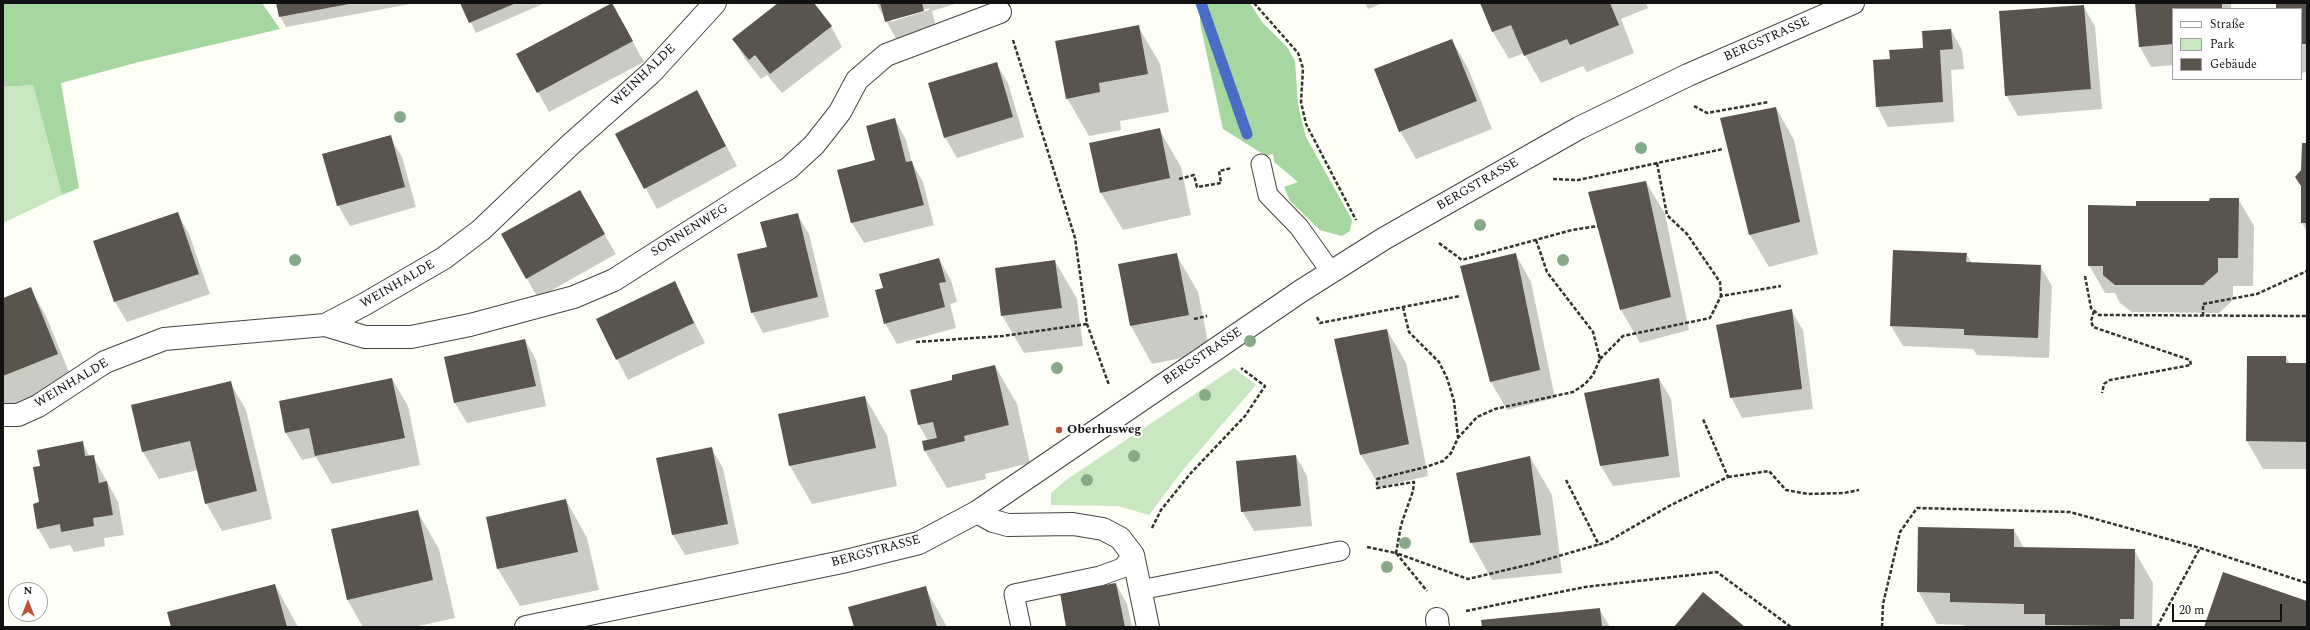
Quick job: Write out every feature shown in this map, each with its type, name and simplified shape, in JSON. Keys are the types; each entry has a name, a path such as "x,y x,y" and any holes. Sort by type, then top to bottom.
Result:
{"street":[{"name":"WEINHALDE","path":"3,415 18,415 38,406 105,362 164,339 223,332 325,325 444,258 481,230 570,145 650,73 715,3"},
{"name":"BERGSTRASSE","path":"526,627 842,562 919,543 977,512 1301,291 1385,238 1579,128 1679,80 1853,3"},
{"name":"SONNENWEG","path":"325,325 365,337 411,337 470,325 574,298 614,280 789,168 814,145 840,112 857,80 886,55 1000,12"},
{"path":"977,512 992,521 1008,525 1073,524 1103,529 1120,538 1133,555 1148,627"}],"lane":[{"path":"1260,164 1268,195 1299,226 1331,272"},
{"path":"1140,590 1340,551"},
{"path":"1021,627 1014,594 1100,576 1122,568 1133,555"}],"path":[{"path":"1254,3 1298,53 1303,68 1301,102 1306,124 1356,220"},
{"path":"1013,40 1075,238 1087,324 1107,379"},
{"path":"1679,80 1688,100 1697,108 1707,113 1769,102"},
{"path":"1531,155 1542,174 1552,179 1578,180 1723,149"},
{"path":"1656,163 1667,215 1687,234 1720,282 1721,296 1710,318 1624,336 1600,359 1593,374 1585,384 1573,392 1495,409 1477,417 1458,438 1451,453 1443,461 1426,468 1377,479 1377,488 1414,482 1413,491 1401,525 1396,552 1430,594 1438,623 1455,613 1585,587 1717,572 1791,627"},
{"path":"1179,179 1194,175 1197,187 1221,183 1219,171 1260,164"},
{"path":"1437,241 1462,260 1536,240 1598,226"},
{"path":"1536,240 1547,272 1592,332 1600,359"},
{"path":"2203,316 2203,304 2257,294 2307,271"},
{"path":"2085,276 2091,308 2099,315 2307,316"},
{"path":"1721,296 1781,286"},
{"path":"1301,291 1320,322 1460,296"},
{"path":"1403,307 1409,332 1439,362 1447,378 1454,401 1458,438"},
{"path":"2094,311 2090,321 2093,327 2190,360 2191,365 2110,380 2104,384 2102,393"},
{"path":"916,342 1003,336 1087,324"},
{"path":"1152,528 1161,510 1190,474 1245,416 1265,386 1238,365"},
{"path":"1702,419 1728,477"},
{"path":"1396,552 1468,579 1531,564 1599,545 1671,505 1728,477 1769,471 1786,490 1808,494 1844,493 1859,490"},
{"path":"1566,480 1599,545"},
{"path":"1882,627 1883,604 1900,532 1917,508 2070,512 2200,548 2307,583"},
{"path":"2158,627 2200,548"}],"green space":[{"path":"3,3 262,3 280,29 139,62 61,83 79,188 62,195 33,85 3,87"},
{"path":"1201,3 1250,3 1262,22 1287,47 1295,61 1298,105 1306,137 1352,220 1350,231 1342,236 1320,230 1290,201 1284,187 1298,182 1274,162 1273,154 1266,156 1223,129 1200,23"},
{"path":"33,85 62,195 3,223 3,87"},
{"path":"1234,368 1256,385 1182,471 1149,515 1118,506 1051,505 1051,493 1066,480"}],"building":[{"path":"276,3 349,3 349,4 279,17"},
{"path":"460,3 516,3 469,23"},
{"path":"612,3 633,41 537,93 516,54"},
{"path":"778,3 814,3 832,26 770,74 755,55 749,60 732,39"},
{"path":"880,3 922,3 924,11 885,22"},
{"path":"1480,3 1610,3 1619,25 1570,45 1567,39 1524,56 1511,25 1492,32"},
{"path":"2135,3 2222,3 2222,8 2172,8 2172,44 2139,47"},
{"path":"2276,3 2307,3 2307,44 2302,44 2302,8 2276,8"},
{"path":"2084,5 2091,89 2005,96 1999,11"},
{"path":"1139,25 1148,74 1099,83 1100,92 1066,99 1055,41"},
{"path":"1951,29 1953,49 1940,50 1943,102 1876,107 1873,60 1890,59 1889,50 1923,48 1922,31"},
{"path":"1452,39 1477,101 1399,132 1374,69"},
{"path":"997,62 1013,117 944,138 928,83"},
{"path":"697,90 726,146 644,189 615,134"},
{"path":"1776,107 1800,222 1749,235 1720,118"},
{"path":"895,118 906,162 912,161 924,205 851,223 837,170 875,160 866,126"},
{"path":"1160,128 1170,178 1100,193 1089,143"},
{"path":"391,135 405,187 337,206 322,154"},
{"path":"2302,143 2307,143 2307,223 2301,223 2301,186 2295,177 2301,170"},
{"path":"1646,181 1671,297 1620,310 1588,192"},
{"path":"580,190 605,234 526,279 501,234"},
{"path":"2210,198 2239,198 2238,258 2218,258 2218,272 2203,285 2115,285 2103,275 2103,266 2088,266 2088,205 2136,206 2136,201 2209,201"},
{"path":"178,212 199,274 114,302 93,241"},
{"path":"798,213 818,297 751,313 737,254 767,247 760,222"},
{"path":"1893,250 1967,253 1966,262 2041,265 2038,338 1964,335 1964,329 1890,326"},
{"path":"1177,253 1189,315 1130,326 1118,264"},
{"path":"1516,253 1540,370 1490,382 1460,266"},
{"path":"939,258 946,282 939,283 945,307 884,324 875,290 883,288 879,274"},
{"path":"1055,260 1062,308 1001,316 995,268"},
{"path":"675,281 694,323 616,360 596,319"},
{"path":"31,287 58,354 3,376 3,298"},
{"path":"1792,309 1802,389 1730,398 1716,325"},
{"path":"1387,329 1409,444 1360,455 1334,339"},
{"path":"525,339 536,386 454,403 444,357"},
{"path":"2247,356 2286,356 2286,363 2307,363 2307,442 2246,441"},
{"path":"995,365 1009,425 964,436 965,441 924,451 922,441 937,438 933,422 918,425 910,390 952,380 952,375"},
{"path":"392,378 405,438 315,456 309,428 285,433 279,401"},
{"path":"1659,378 1669,456 1600,466 1584,393"},
{"path":"231,381 257,491 205,504 190,441 142,452 131,405"},
{"path":"865,396 876,448 789,466 778,414"},
{"path":"83,441 85,456 94,455 99,483 107,481 113,515 93,518 94,526 61,532 60,524 37,529 33,504 39,502 33,467 40,466 37,450"},
{"path":"712,447 728,524 672,535 656,458"},
{"path":"1296,455 1301,506 1241,512 1236,461"},
{"path":"1530,456 1541,535 1470,543 1456,473"},
{"path":"566,499 578,552 497,569 486,517"},
{"path":"418,510 433,580 347,600 331,529"},
{"path":"1918,527 2014,529 2014,547 2135,549 2134,619 2120,619 2120,626 2045,625 2045,614 2024,614 2024,604 1950,602 1950,593 1917,592"},
{"path":"2223,572 2307,601 2307,627 2204,627"},
{"path":"1116,583 1125,627 1066,627 1060,593"},
{"path":"275,584 287,627 171,627 167,612"},
{"path":"926,586 937,627 854,627 848,607"},
{"path":"1703,592 1745,627 1674,627"},
{"path":"1600,608 1602,627 1482,627 1481,620"}],"waterway":[{"path":"1201,3 1247,134"}],"place":[{"name":"Oberhusweg","path":"1059,430"}]}
